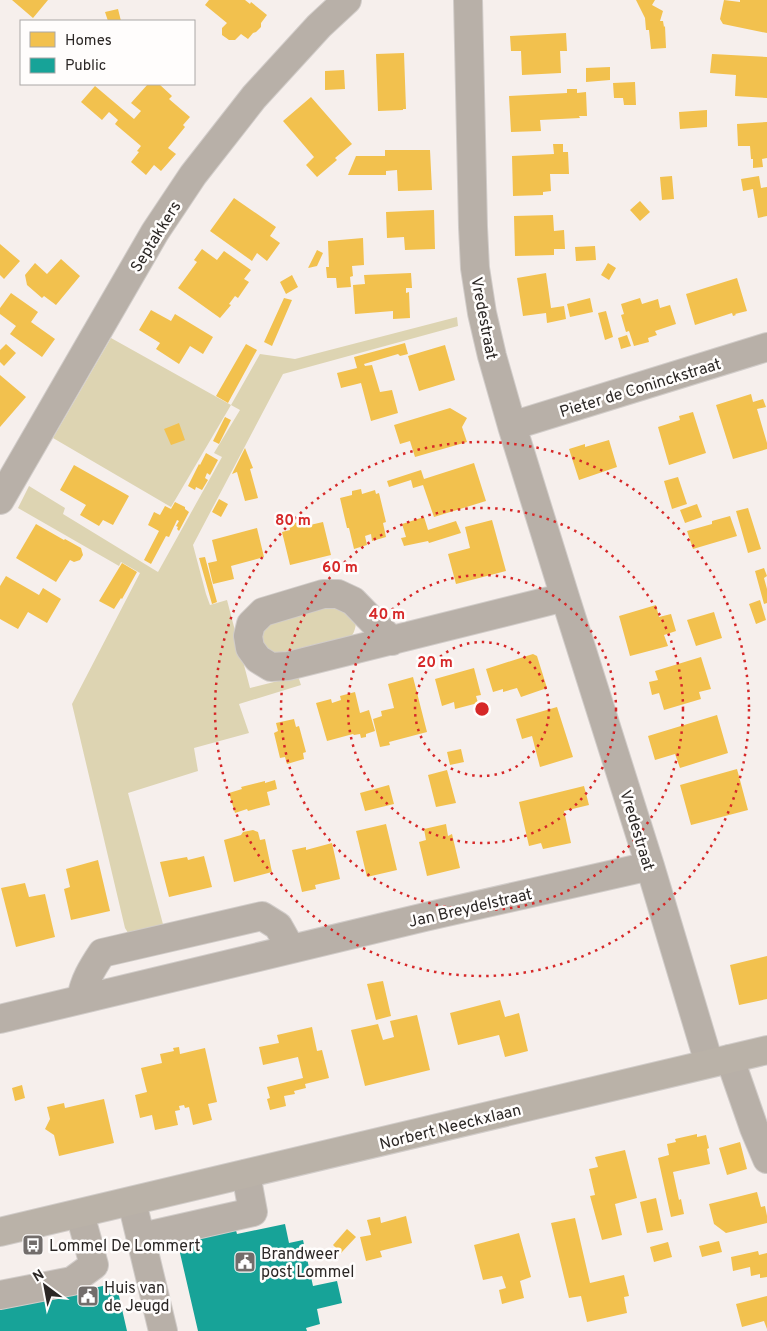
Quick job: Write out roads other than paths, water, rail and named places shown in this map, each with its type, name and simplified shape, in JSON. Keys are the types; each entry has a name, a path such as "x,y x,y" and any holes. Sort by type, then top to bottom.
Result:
{"main road":[{"name":"Norbert Neeckxlaan","path":"0,1232 767,1050"}],"street":[{"name":"Vredestraat","path":"451,0 468,28"},
{"name":"Vredestraat","path":"468,0 475,268 482,313 492,356 564,597 650,866 719,1061 754,1128 767,1159"},
{"name":"Septakkers","path":"4,483 155,232 193,175 254,97 333,4"},
{"name":"Pieter de Coninckstraat","path":"512,426 767,347"},
{"path":"392,641 564,597"},
{"name":"Jan Breydelstraat","path":"0,1019 650,866"},
{"path":"81,999 82,990 89,972 102,953 262,916 278,926 291,949"},
{"path":"142,1237 253,1212 246,1174"},
{"path":"132,1202 142,1237 163,1331"},
{"path":"0,1295 72,1281 94,1265 80,1214"}],"place":[{"name":"Lommel De Lommert","path":"33,1245"},
{"name":"Brandweer post Lommel","path":"245,1262"},
{"name":"Huis van de Jeugd","path":"88,1296"}]}
